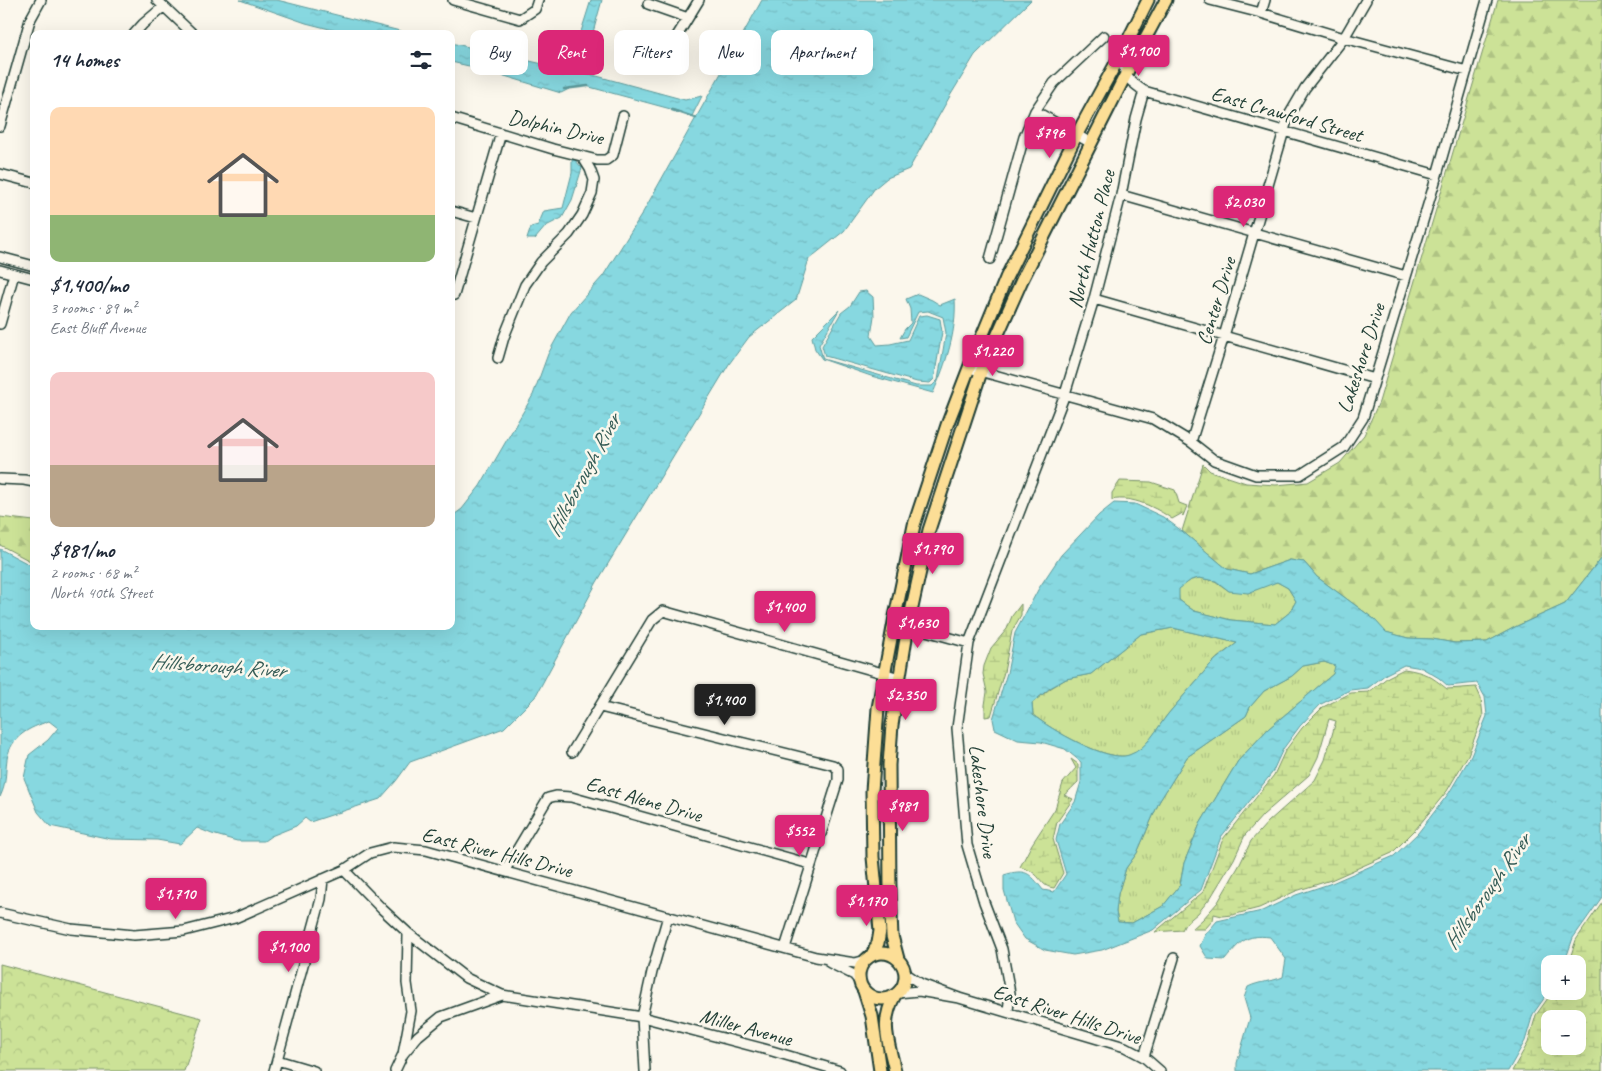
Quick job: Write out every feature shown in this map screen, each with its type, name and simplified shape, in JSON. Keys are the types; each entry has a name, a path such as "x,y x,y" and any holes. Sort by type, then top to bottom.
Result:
{"main road":[{"path":"880,1071 873,1021 870,1006 862,987 860,970 878,943 880,931 873,857 872,792 878,708 914,525 947,425 1006,278 1077,134 1148,0"},
{"path":"898,959 892,936 889,765 892,725 908,626 929,530 981,372 1022,280 1125,76 1166,0"},
{"path":"914,525 929,530"},
{"path":"869,957 880,953 887,953 898,959 905,973 903,986 888,1008 885,1025 896,1071"},
{"path":"862,987 871,996 878,998 886,999 896,994"}],"street":[{"path":"0,126 30,20 41,0"},
{"path":"453,0 520,19 535,9 538,0"},
{"path":"681,30 699,0"},
{"path":"1210,0 1467,71"},
{"path":"1261,13 1265,0"},
{"name":"Center Drive","path":"1191,442 1284,132 1295,103 1344,38 1366,0"},
{"name":"Lakeshore Drive","path":"1008,1012 1010,993 1002,949 984,902 967,845 957,728 969,643 1065,394 1153,419 1191,442 1214,460 1256,475 1300,475 1344,447 1363,418 1488,0"},
{"path":"138,30 160,3 189,30"},
{"path":"648,4 688,18"},
{"path":"990,259 1024,137 1035,111 1054,83 1104,36"},
{"path":"1121,54 1125,76"},
{"name":"East Crawford Street","path":"1125,76 1144,91 1437,175"},
{"name":"North Hutton Place","path":"1065,394 1094,299 1121,195 1136,119 1144,91"},
{"path":"1035,111 1091,143"},
{"name":"Dolphin Drive","path":"455,119 553,149 597,160 606,160 613,155 623,116"},
{"path":"455,292 501,133"},
{"path":"498,358 504,337 525,284 541,262 569,234 582,215 592,193 594,180 582,156"},
{"path":"0,174 30,182"},
{"path":"1121,195 1406,276"},
{"path":"455,212 476,218"},
{"path":"0,257 30,265"},
{"path":"0,270 30,278"},
{"path":"0,324 14,274"},
{"path":"1094,299 1375,379"},
{"path":"969,368 1065,394"},
{"path":"0,479 30,481"},
{"path":"572,752 652,620 663,611 900,678"},
{"path":"908,626 969,643"},
{"path":"600,707 833,765 838,769 838,780 785,948"},
{"name":"East Alene Drive","path":"505,870 548,798 556,796 571,796 810,864"},
{"name":"East River Hills Drive","path":"0,913 71,930 134,935 184,931 236,918 344,870 370,853 393,848 426,850 505,870 816,957 855,963 869,957"},
{"path":"344,870 382,910 408,933 466,978 502,995"},
{"path":"274,1071 321,899 323,879"},
{"path":"645,1071 642,1017 652,972 668,916"},
{"path":"396,1071 403,1054 411,1011 407,983 408,933"},
{"name":"East River Hills Drive","path":"816,957 854,975 862,987"},
{"path":"1144,1058 1174,958"},
{"name":"East River Hills Drive","path":"905,973 922,984 958,998"},
{"name":"East River Hills Drive","path":"896,994 919,991 958,998 1008,1012 1125,1047 1144,1058 1160,1071"},
{"path":"403,1054 418,1036 441,1018 502,995"},
{"name":"Miller Avenue","path":"502,995 642,1017 840,1071"},
{"path":"277,1060 314,1071"}],"green space":[{"path":"1498,0 1602,0 1602,557 1565,604 1487,642 1455,643 1432,639 1408,638 1385,632 1374,619 1317,577 1304,562 1290,560 1250,574 1227,569 1182,531 1203,464 1210,471 1246,483 1276,485 1308,482 1340,463 1364,435 1379,402"},
{"path":"1120,481 1151,482 1175,490 1179,503 1187,506 1183,516 1181,514 1172,519 1144,503 1127,499 1112,500 1112,493"},
{"path":"0,517 30,521 30,561 0,545"},
{"path":"1199,578 1215,581 1229,591 1277,582 1288,588 1296,601 1290,612 1275,624 1231,620 1194,611 1179,600 1178,589 1191,580"},
{"path":"1021,604 1021,615 1012,631 1004,672 991,716 985,717 987,692 983,674 984,666 991,648 1007,629 1012,616"},
{"path":"1173,628 1237,643 1210,665 1168,714 1152,738 1136,752 1120,756 1094,750 1065,736 1033,715 1032,703 1051,688 1066,679 1091,674 1141,634"},
{"path":"1324,662 1336,666 1333,674 1268,729 1238,761 1200,824 1184,863 1180,885 1163,906 1132,923 1118,922 1116,912 1118,894 1126,868 1137,853 1159,802 1187,757 1246,716 1250,707 1264,691 1292,676 1303,666"},
{"path":"1404,669 1427,675 1447,689 1476,687 1481,698 1483,716 1468,755 1447,791 1415,830 1392,853 1331,880 1296,891 1259,908 1232,915 1222,916 1214,914 1213,920 1205,929 1192,929 1218,902 1251,841 1268,822 1315,780 1325,760 1336,721 1329,719 1318,757 1309,775 1263,815 1245,835 1234,859 1211,897 1198,913 1185,924 1182,930 1155,932 1203,892 1223,839 1274,775 1285,751 1302,728 1323,707 1351,693 1369,692 1388,677"},
{"path":"1071,759 1078,764 1078,782 1064,795 1073,799 1057,822 1053,839 1063,873 1054,888 1045,885 1032,872 1020,867 1032,844 1055,809 1063,783 1076,768"},
{"path":"1602,902 1602,1071 1512,1071 1528,1043 1536,1015 1547,1000 1586,1000 1586,955 1571,955 1576,940"},
{"path":"0,964 202,1018 184,1071 0,1071"}],"water":[{"path":"240,0 277,0 396,30 333,30 306,23"},
{"path":"591,0 602,0 594,30 582,30"},
{"name":"Hillsborough River","path":"762,0 1031,0 975,55 909,169 887,178 875,188 844,231 809,259 796,300 749,337 729,364 597,582 535,697 504,728 410,762 380,799 310,822 305,818 296,826 271,836 264,841 237,841 197,828 180,844 157,840 111,839 50,826 38,812 24,778 29,755 48,740 58,728 49,721 28,730 12,744 7,759 5,783 0,797 0,549 30,565 30,630 455,630 455,514 462,509 480,486 533,395 548,354 571,312 603,276 642,214 720,75 761,75 761,30 745,30"},
{"path":"455,44 470,47 470,66 455,63"},
{"path":"528,61 538,63 538,75 593,75 685,100 702,96 691,118 678,111 586,86 571,88 561,93 501,75 528,75"},
{"path":"572,160 575,160 582,168 572,200 562,218 546,226 535,239 527,239 531,227 538,225 544,211 563,208 572,173"},
{"path":"866,291 873,297 874,316 871,336 877,345 908,340 919,316 927,315 940,319 942,332 934,379 930,383 917,382 825,356 822,346 841,313 850,306 859,292"},
{"path":"918,294 940,305 955,299 950,347 942,371 933,393 871,376 822,359 815,349 812,337 839,310 819,345 823,359 916,386 932,386 938,380 946,333 943,317 928,311 918,312 906,337 900,338 911,323 910,309 906,299"},
{"name":"Hillsborough River","path":"1114,503 1135,504 1163,517 1227,569 1250,574 1290,560 1304,562 1317,577 1374,619 1386,632 1408,638 1432,639 1455,643 1487,642 1565,604 1602,557 1602,897 1573,938 1567,955 1541,955 1541,1000 1543,1000 1533,1014 1525,1041 1508,1071 1237,1071 1237,1063 1250,1018 1244,998 1248,987 1283,977 1286,959 1270,937 1249,938 1239,944 1225,960 1208,959 1200,946 1205,935 1217,921 1262,911 1296,895 1332,883 1394,856 1418,833 1449,793 1471,756 1487,716 1485,697 1477,683 1448,686 1422,668 1404,665 1386,674 1368,688 1350,690 1321,704 1300,726 1283,749 1272,773 1221,837 1201,890 1153,930 1102,950 1073,955 1045,950 1025,939 1013,922 1004,890 1004,875 1023,872 1035,879 1043,890 1054,892 1066,874 1056,840 1060,824 1075,802 1081,782 1081,762 1065,749 1041,742 1018,740 995,729 993,719 1007,673 1015,633 1039,588 1061,555 1099,515","holes":["1199,578 1216,581 1229,591 1248,593 1277,582 1288,588 1296,601 1290,612 1275,624 1231,620 1194,611 1179,600 1179,589 1191,580","1173,628 1237,643 1210,665 1168,714 1156,732 1135,752 1120,756 1094,750 1065,736 1033,715 1032,703 1050,688 1066,679 1091,674 1141,634","1324,662 1335,666 1333,674 1268,729 1238,761 1200,824 1184,863 1180,885 1163,906 1132,923 1118,922 1116,912 1118,894 1126,868 1137,853 1159,802 1187,757 1246,716 1250,707 1264,691 1292,676 1303,666"]}],"waterway":[{"path":"564,89 588,86"},
{"path":"672,110 696,118"}]}
